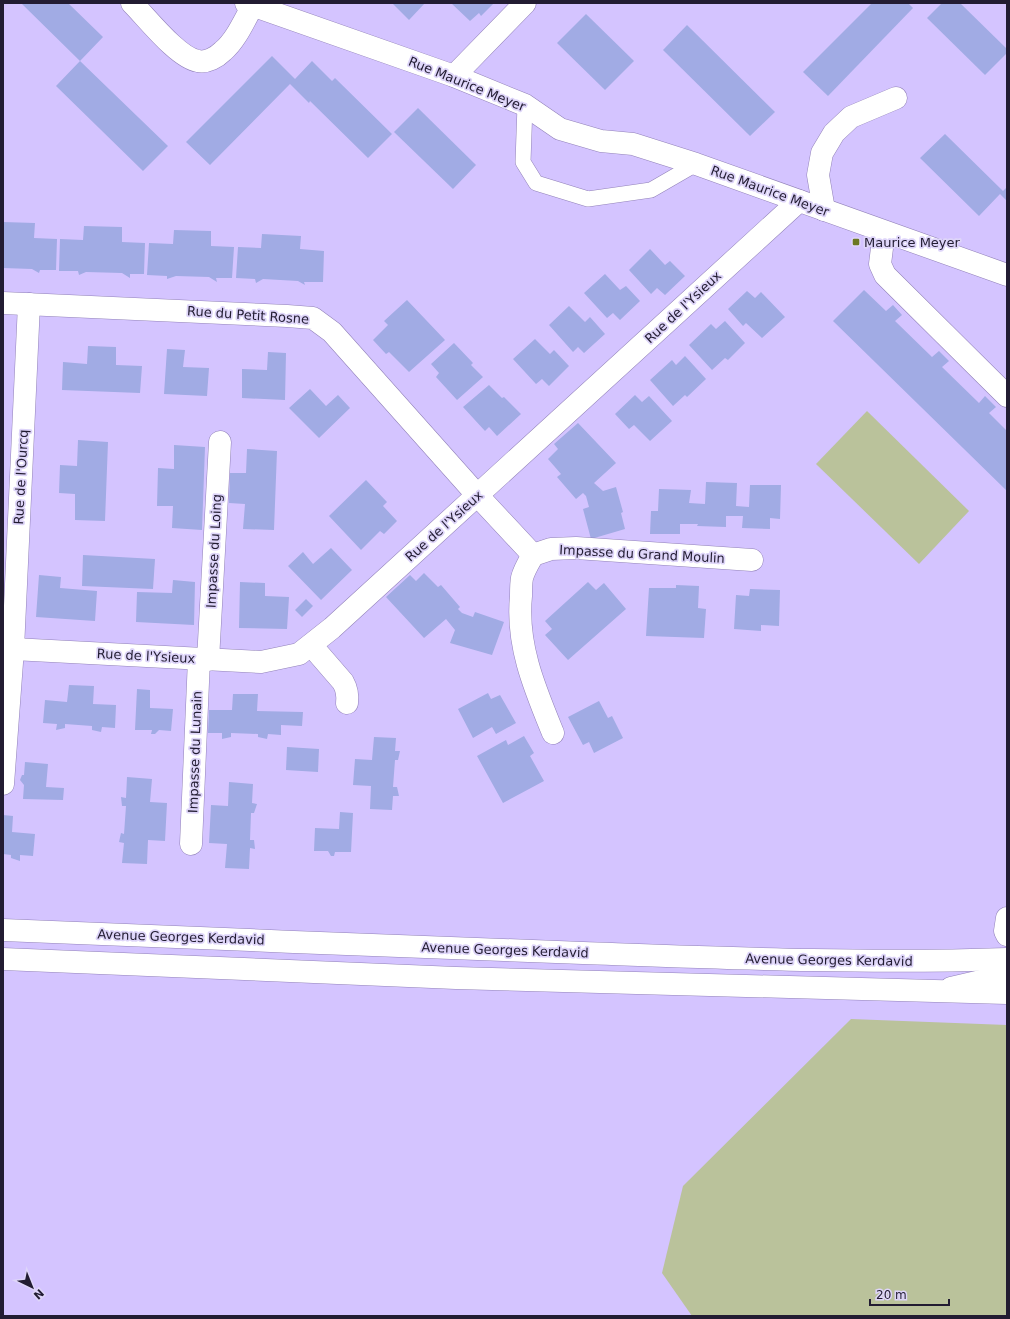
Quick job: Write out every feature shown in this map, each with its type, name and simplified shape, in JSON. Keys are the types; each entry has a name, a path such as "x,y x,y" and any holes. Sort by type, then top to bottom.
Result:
{"street":[{"name":"Rue Maurice Meyer","path":"132,3 170,43 184,54 198,61 212,59 224,51 238,32 249,4 454,76 525,105 560,129 601,141 633,144 696,164 1007,275"},
{"path":"454,76 525,3"},
{"path":"824,210 818,175 822,153 834,133 851,117 896,98"},
{"name":"Rue de l'Ysieux","path":"13,650 261,662 299,654 332,628 478,496 799,201"},
{"path":"884,232 880,264 884,275 1007,396"},
{"name":"Rue du Petit Rosne","path":"3,303 313,318 332,332 478,496 533,555"},
{"name":"Rue de l'Ourcq","path":"3,784 13,650 29,304"},
{"name":"Impasse du Loing","path":"203,659 220,442"},
{"name":"Impasse du Grand Moulin","path":"533,555 551,549 576,548 752,560"},
{"path":"533,555 522,577 520,624 526,659 534,685 553,733"},
{"path":"311,644 343,682 348,695 347,703"},
{"name":"Impasse du Lunain","path":"191,844 203,659"},
{"path":"1007,918 1005,931 1007,935"},
{"name":"Avenue Georges Kerdavid","path":"3,930 446,948 797,960 938,961 1007,959"},
{"name":"Avenue Georges Kerdavid","path":"3,959 456,978 1007,993"},
{"path":"937,992 994,978 1007,969"}],"lane":[{"path":"525,105 522,162 536,183 588,199 651,190 696,164"}],"green space":[{"path":"867,411 969,511 919,564 816,464"},
{"path":"851,1019 1007,1025 1007,1316 692,1316 662,1273 683,1186"}],"building":[{"path":"68,3 103,37 80,61 22,4"},
{"path":"392,3 425,3 409,20"},
{"path":"451,3 494,3 481,16 479,13 470,21"},
{"path":"872,3 908,3 913,8 828,96 803,72"},
{"path":"942,3 960,3 1007,49 1007,53 985,75 927,18"},
{"path":"586,14 634,61 605,90 557,43"},
{"path":"687,25 775,112 750,136 663,50"},
{"path":"272,56 295,79 312,61 332,81 335,78 392,134 368,158 310,101 309,103 290,84 210,165 186,142"},
{"path":"80,61 168,146 143,171 56,86"},
{"path":"418,108 476,165 453,189 394,132"},
{"path":"945,134 1003,191 1007,187 1007,201 1000,194 979,216 920,158"},
{"path":"3,222 35,223 34,238 57,239 56,270 40,270 39,273 32,269 3,268"},
{"path":"84,226 122,227 122,242 145,243 144,274 130,274 130,278 122,273 86,272 79,275 78,271 59,271 60,239 83,240"},
{"path":"174,230 211,231 211,246 234,247 232,278 216,278 217,282 209,277 176,276 167,279 167,276 147,275 149,243 173,244"},
{"path":"262,234 301,236 300,249 324,251 323,282 304,282 305,285 298,281 263,279 256,283 255,279 236,278 238,247 261,248"},
{"path":"650,249 665,265 670,261 685,276 665,295 657,288 651,294 629,270"},
{"path":"605,274 620,290 626,286 640,301 620,320 613,313 607,318 584,293"},
{"path":"864,290 886,311 893,305 902,315 895,321 932,357 939,351 949,361 942,367 979,403 985,396 996,407 989,413 1007,431 1007,491 833,321"},
{"path":"747,291 755,298 761,292 785,317 762,338 746,323 743,326 728,309"},
{"path":"407,300 445,340 409,372 389,352 386,354 373,340 388,325 384,321"},
{"path":"569,306 585,322 590,317 605,334 584,353 578,347 573,352 549,325"},
{"path":"725,321 745,343 728,360 725,358 712,370 689,345 711,324 716,329"},
{"path":"535,339 550,354 554,350 569,366 549,386 542,379 536,384 513,359"},
{"path":"454,343 473,363 471,365 483,377 457,400 436,377 439,373 431,364"},
{"path":"88,346 116,347 116,365 142,366 140,393 62,390 63,362 87,364"},
{"path":"167,349 185,350 183,367 209,368 207,396 164,394"},
{"path":"268,352 286,353 285,400 242,398 242,369 267,370"},
{"path":"685,356 706,379 687,397 685,395 673,406 650,380 672,360 676,365"},
{"path":"489,385 521,414 497,436 489,427 485,431 463,407"},
{"path":"310,389 326,406 338,395 350,408 319,438 289,408"},
{"path":"635,395 642,402 649,396 672,421 650,441 634,425 629,429 615,414"},
{"path":"578,423 616,463 594,483 603,491 616,487 623,512 621,513 625,529 591,539 583,509 589,507 586,496 583,493 576,499 557,477 561,474 548,459 558,449 554,444"},
{"path":"78,440 108,442 105,521 75,520 75,494 59,493 60,465 77,466"},
{"path":"174,445 205,447 202,530 172,528 173,506 157,506 158,468 174,469"},
{"path":"247,449 277,451 274,530 243,529 245,504 229,503 230,473 246,473"},
{"path":"366,480 387,502 383,506 397,521 384,534 380,531 361,550 329,516"},
{"path":"706,482 737,483 736,506 749,507 750,485 781,485 780,519 770,518 770,529 742,528 743,516 726,516 726,527 680,524 680,534 650,534 651,511 658,511 659,489 691,490 689,503 705,504"},
{"path":"331,548 352,570 321,600 288,566 303,552 313,564"},
{"path":"83,555 155,559 153,589 82,586"},
{"path":"424,573 438,587 441,585 460,607 458,609 462,613 473,617 475,612 504,622 492,655 450,643 455,630 446,619 424,638 386,597 410,575 416,581"},
{"path":"39,575 61,577 60,588 97,591 95,621 36,617"},
{"path":"173,580 195,582 194,625 136,622 137,592 172,593"},
{"path":"240,582 265,583 265,596 289,597 287,629 239,628"},
{"path":"588,582 596,590 604,583 626,609 568,660 545,635 552,629 545,621"},
{"path":"676,585 699,586 698,608 706,609 704,638 646,636 649,588 676,588"},
{"path":"750,589 780,590 779,626 761,625 761,631 734,629 736,595 749,596"},
{"path":"306,599 313,606 302,617 295,610"},
{"path":"69,685 94,686 93,704 116,705 115,728 102,727 101,732 92,730 92,726 65,724 65,728 56,730 57,724 43,723 45,700 67,702"},
{"path":"137,689 150,690 150,708 173,709 171,731 159,730 155,734 151,734 152,730 135,730"},
{"path":"488,693 491,699 500,695 516,723 496,734 492,727 473,738 458,709"},
{"path":"233,694 258,694 257,711 303,712 302,726 281,725 281,735 268,734 267,739 258,737 258,734 231,733 231,737 222,739 222,733 208,733 209,710 232,710"},
{"path":"599,701 608,718 612,716 623,738 594,753 589,742 583,745 568,717"},
{"path":"524,736 534,753 530,756 544,781 503,803 477,756 506,740 508,745"},
{"path":"374,737 396,738 395,751 400,751 398,760 395,760 393,787 397,787 399,796 393,796 392,810 370,809 371,786 353,785 355,759 372,760"},
{"path":"287,747 319,749 318,772 286,770"},
{"path":"25,762 48,764 46,787 64,788 63,800 23,799 24,785 20,780 22,775 24,775"},
{"path":"127,777 152,779 150,802 167,803 165,841 148,840 147,864 122,863 124,843 119,842 121,833 124,834 126,806 122,806 121,797 126,798"},
{"path":"229,782 253,784 252,803 257,804 254,813 251,813 250,840 254,840 255,849 250,848 249,869 225,868 227,844 209,843 211,805 228,806"},
{"path":"340,812 353,813 351,852 335,852 334,856 331,856 328,851 314,851 315,828 339,829"},
{"path":"3,815 13,816 12,832 35,834 33,856 20,855 20,861 11,858 11,855 3,854"}],"place":[{"name":"Maurice Meyer","path":"856,242"}]}
